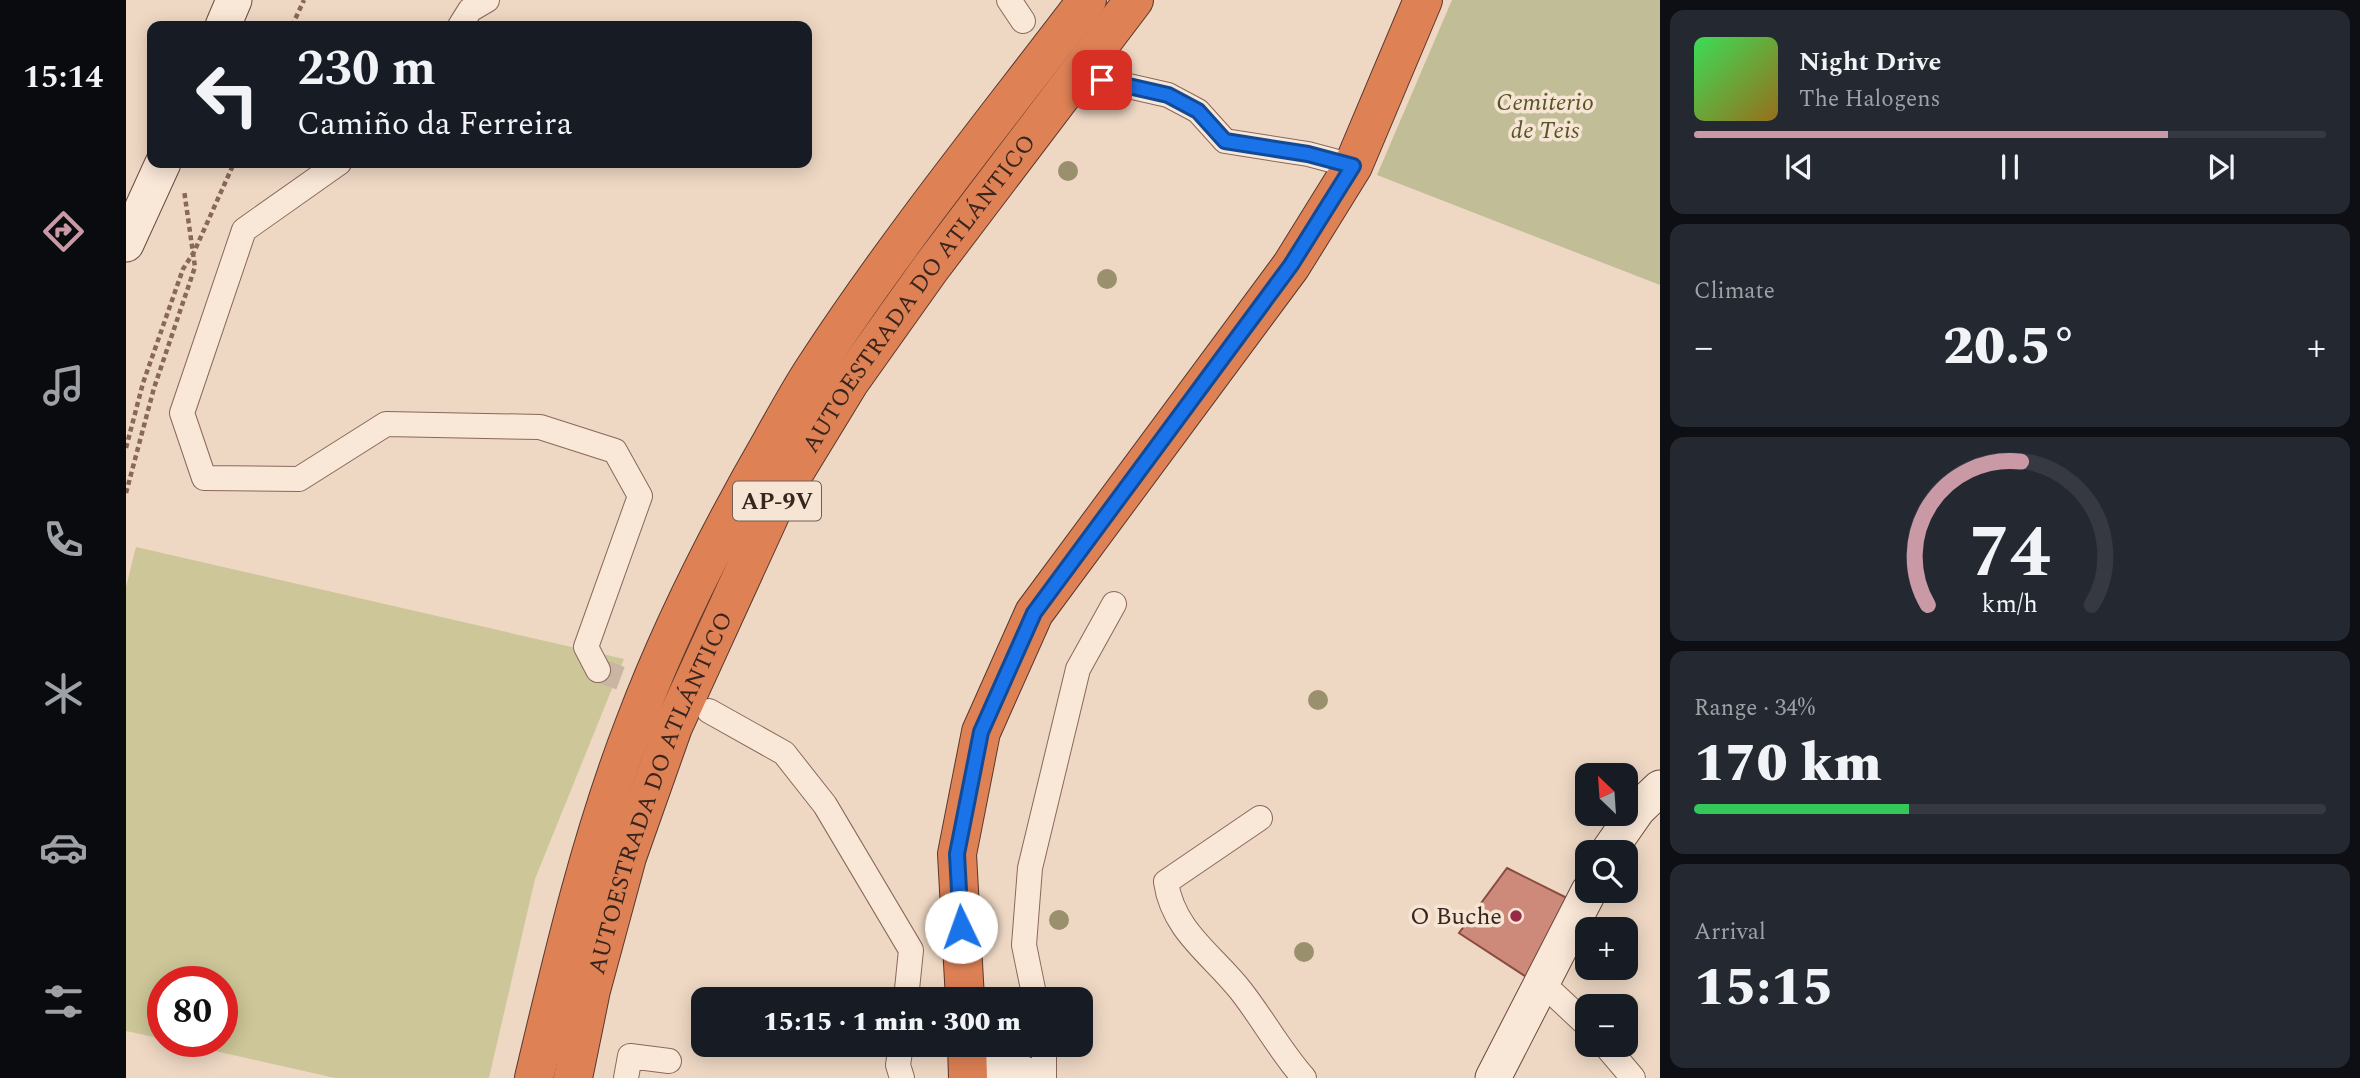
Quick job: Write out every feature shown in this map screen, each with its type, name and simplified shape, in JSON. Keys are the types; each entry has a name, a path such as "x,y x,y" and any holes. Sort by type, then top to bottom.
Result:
{"highway":[{"name":"AUTOESTRADA DO ATLÁNTICO","path":"534,1078 557,979 593,851 635,723 684,610 741,493 814,368 899,246 1087,0"},
{"name":"AUTOESTRADA DO ATLÁNTICO","path":"573,1078 591,990 628,857 668,740 774,506 857,372 930,269 1133,0"},
{"path":"964,987 957,854 981,732 1034,613 1291,265 1353,166 1423,0"}],"street":[{"path":"225,21 234,0"},
{"path":"463,21 470,10 487,0"},
{"path":"1009,0 1023,21"},
{"path":"1102,80 1168,95 1198,111 1225,141 1308,154 1353,166"},
{"path":"332,168 244,230 182,413 204,478 299,480 386,424 540,427 615,451 640,496 586,647 598,670"},
{"path":"126,244 173,176"},
{"path":"1033,987 1024,945 1030,868 1078,669 1114,604"},
{"path":"709,711 784,753 825,805 911,950 907,987"},
{"path":"1616,840 1638,809 1660,788"},
{"path":"1260,818 1166,882 1169,902 1184,928 1241,991 1304,1078"},
{"path":"1493,1078 1583,903"},
{"path":"1539,986 1554,994 1575,1014"},
{"path":"626,1078 630,1056 670,1060"},
{"path":"899,1057 898,1066 902,1078"},
{"path":"1044,1057 1044,1078"},
{"path":"1615,1057 1633,1078"},
{"path":"968,1064 1016,1070 1035,1078"}],"path":[{"path":"294,21 304,0"},
{"path":"126,448 152,358 183,269 194,252 232,168"},
{"path":"126,493 154,388 195,267 194,252 173,176"}],"shaded area":[{"path":"136,547 624,659 535,879 489,1078 335,1078 238,1056 238,966 147,966 147,1036 126,1031 126,587"}],"green space":[{"name":"Cemiterio de Teis","path":"1452,0 1660,0 1660,285 1377,175"}],"building":[{"name":"O Buche","path":"1507,868 1569,899 1528,978 1459,933"}],"tunnel":[{"path":"598,670 660,693"}],"place":[{"name":"O Buche","path":"1516,916"}],"route":[{"path":"961,927 957,854 981,732 1034,613 1291,265 1353,166 1308,154 1225,141 1198,111 1168,95 1102,80"}]}
